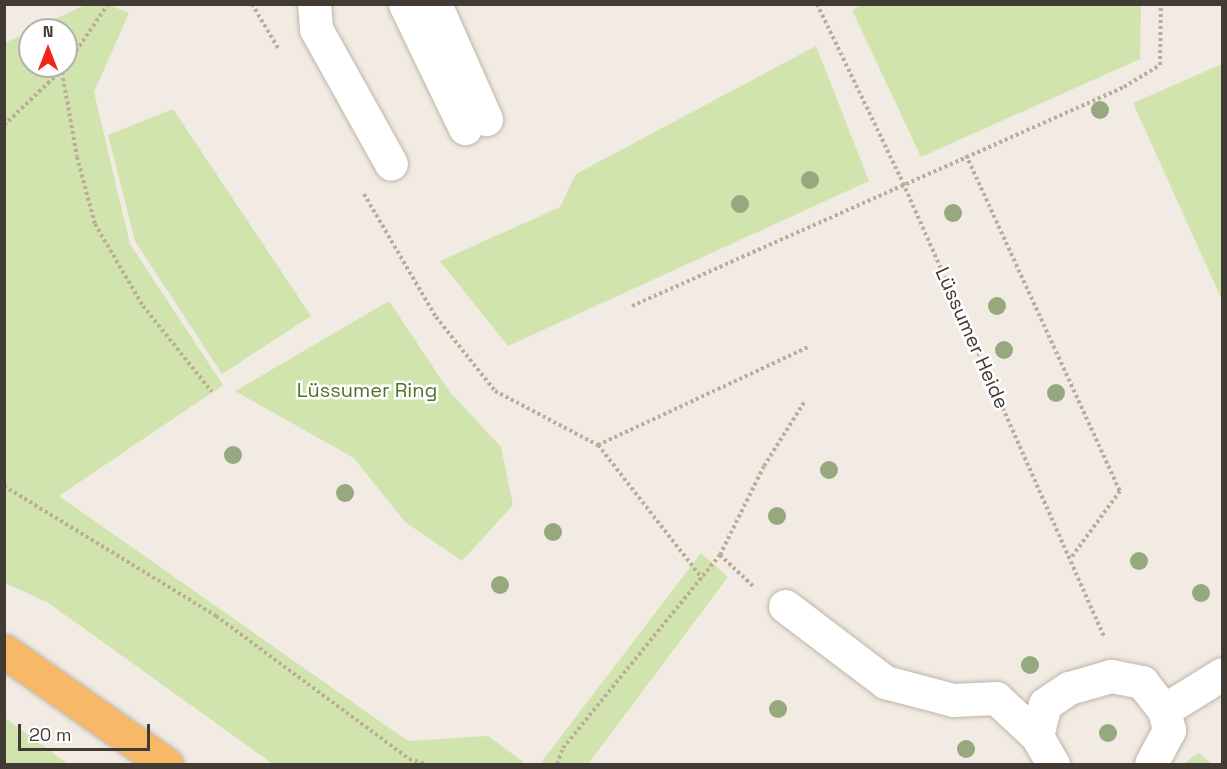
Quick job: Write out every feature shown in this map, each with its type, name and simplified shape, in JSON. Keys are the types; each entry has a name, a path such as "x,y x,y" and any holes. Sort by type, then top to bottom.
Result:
{"highway":[{"path":"4,651 166,765"}],"street":[{"path":"314,4 316,29 391,164"},
{"path":"405,4 475,124 435,4"},
{"path":"785,606 885,682 953,700 996,698 1037,736 1053,765"},
{"path":"1164,710 1222,675"},
{"path":"1037,736 1045,704 1069,688 1111,676 1142,682 1164,710 1169,730 1152,764"}],"path":[{"path":"78,48 108,4"},
{"path":"252,4 283,56"},
{"name":"Lüssumer Heide","path":"817,4 903,183 1106,641 1111,676"},
{"path":"632,306 903,183 1124,87 1160,65 1161,4"},
{"path":"4,125 55,78"},
{"path":"63,78 77,157 95,224 143,306 212,392"},
{"path":"966,155 1120,491 1070,559"},
{"path":"359,186 436,317 495,391 597,445 702,578"},
{"path":"597,445 808,347"},
{"path":"557,765 563,748 720,555 764,466 805,401"},
{"path":"4,486 216,615 409,759 425,765"},
{"path":"720,555 753,586 785,606"}],"green space":[{"path":"87,4 109,5 129,13 94,92 130,244 223,385 59,496 408,741 488,736 526,764 273,764 47,602 5,583 5,43 18,37 18,78 78,78 78,18 57,18"},
{"path":"862,5 1141,5 1140,59 921,157 852,10"},
{"path":"816,46 869,181 508,346 440,261 560,207 576,174"},
{"path":"1222,64 1222,300 1133,103"},
{"path":"173,109 311,316 222,374 135,241 108,135"},
{"name":"Lüssumer Ring","path":"389,301 449,391 501,447 513,505 462,561 405,522 354,458 235,391"},
{"path":"701,553 728,577 588,764 540,764"},
{"path":"5,718 68,764 5,764"},
{"path":"1199,753 1212,764 1183,764"}]}
